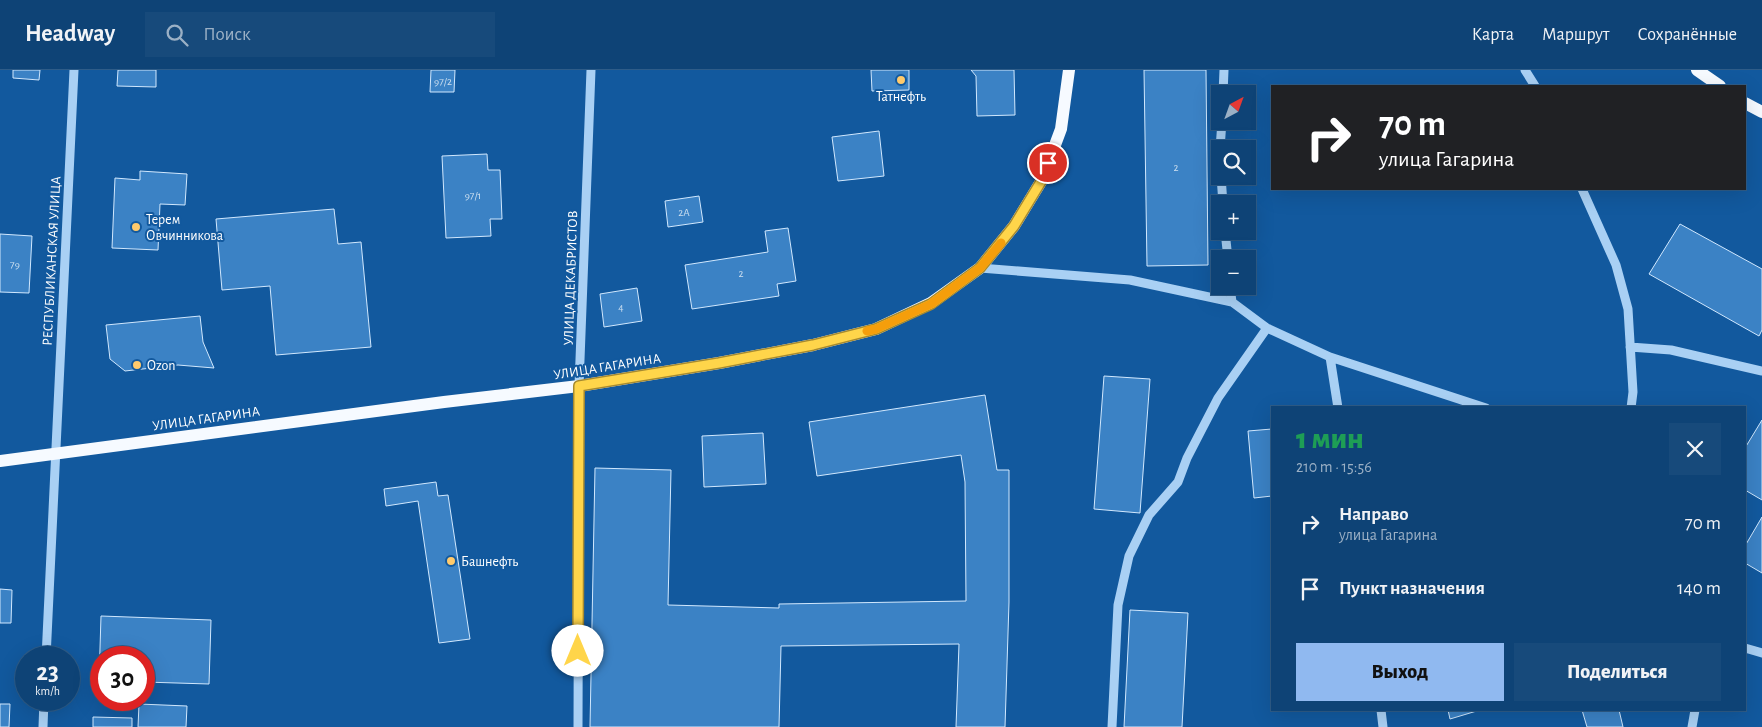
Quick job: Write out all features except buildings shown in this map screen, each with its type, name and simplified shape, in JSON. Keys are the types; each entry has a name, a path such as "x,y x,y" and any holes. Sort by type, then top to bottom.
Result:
{"main road":[{"name":"УЛИЦА ГАГАРИНА","path":"0,461 579,386 804,347 876,329 931,304 980,268 1014,226 1042,180 1061,129 1069,70"},
{"path":"1697,70 1719,85"},
{"path":"1746,104 1762,112"}],"street":[{"name":"РЕСПУБЛИКАНСКАЯ УЛИЦА","path":"47,646 74,70"},
{"name":"УЛИЦА ДЕКАБРИСТОВ","path":"578,727 579,386 591,70"},
{"path":"1223,85 1224,70"},
{"path":"1525,70 1534,85"},
{"path":"1582,190 1616,265 1628,309 1633,392 1631,406"},
{"path":"980,268 1130,280 1232,302 1267,328 1330,357 1480,406"},
{"path":"1231,295 1232,302"},
{"path":"1112,727 1118,605 1129,556 1149,515 1178,482 1187,458 1218,398 1267,328"},
{"path":"1630,347 1671,350 1762,371"},
{"path":"1330,357 1338,406"},
{"path":"1746,648 1762,652"},
{"path":"43,727 44,711"},
{"path":"1381,711 1383,727"},
{"path":"1692,727 1695,711"}],"slow traffic":[{"path":"867,331 876,329 931,304 980,268 1001,243"}],"place":[{"name":"Татнефть","path":"901,80"},
{"name":"Терем Овчинникова","path":"136,227"},
{"name":"Ozon","path":"137,365"},
{"name":"Башнефть","path":"451,561"}],"route":[{"path":"578,651 579,386 719,363 813,345 876,329 931,304 980,268 1014,226 1042,180 1048,163"}]}
